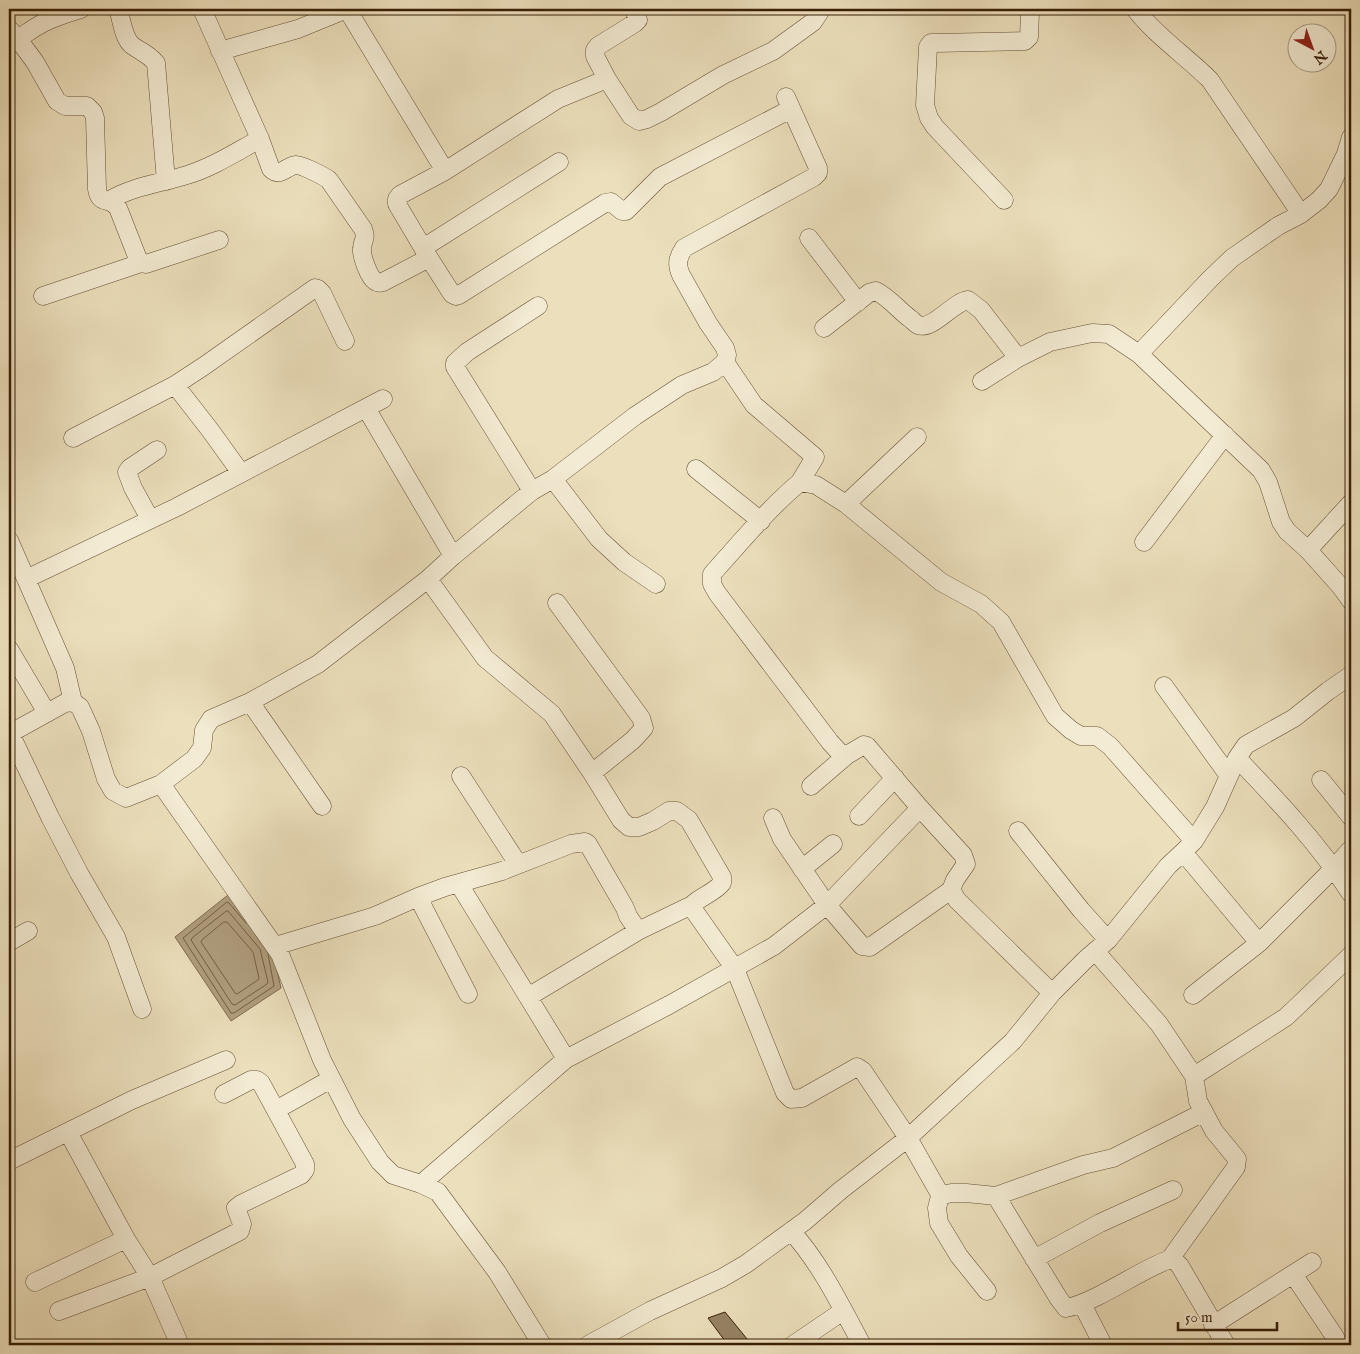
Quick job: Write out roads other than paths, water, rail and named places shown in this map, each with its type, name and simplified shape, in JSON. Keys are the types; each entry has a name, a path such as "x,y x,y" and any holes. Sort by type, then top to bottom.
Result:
{"street":[{"path":"81,9 54,13 33,29 12,38 36,62 57,101 65,106 87,106 93,112 95,118 97,189 98,197 102,200 110,200 124,193 209,168 260,139"},
{"path":"118,9 126,36 132,46 150,56 156,63 166,181"},
{"path":"202,9 260,139 271,169 274,172 281,172 297,165 303,166 309,171 324,176 329,180 363,229 366,237 362,248 363,259 373,280 377,283 383,282 559,162"},
{"path":"220,51 298,29 321,13 347,9 445,171"},
{"path":"634,9 638,20 598,46 595,56 607,80 630,116 639,121 648,119 723,75 773,51 813,22 819,13 819,9"},
{"path":"1004,200 935,127 929,118 925,105 928,47 935,43 1025,41 1029,37 1031,9"},
{"path":"1135,9 1210,80 1301,214"},
{"path":"9,540 65,668 74,702 80,707 91,730 106,779 113,791 126,798 161,784 194,759 202,748 204,730 211,719 250,702 318,664 428,580 453,556 532,491 553,479 635,416 682,385 713,372 725,362 727,355 725,348 708,323 681,275 678,268 678,257 684,248 814,177 818,173 818,168 789,103 660,177 626,211 611,202 605,203 456,296 452,294 426,253 398,204 397,199 400,195 445,171 558,99 607,80"},
{"path":"1139,354 1232,258 1278,226 1301,214 1319,200 1329,189 1346,154 1351,137"},
{"path":"110,200 118,208 140,263"},
{"path":"809,238 858,302"},
{"path":"44,296 140,263 146,264 219,240"},
{"path":"73,438 175,385 315,288 322,293 345,341"},
{"path":"824,328 869,293 876,291 884,295 919,326 934,321 963,301 968,300 980,310 1018,358"},
{"path":"532,491 455,367 455,363 468,352 538,306"},
{"path":"982,382 1018,358 1050,342 1092,333 1109,334 1139,354 1261,470 1268,482 1281,522 1348,588"},
{"path":"725,362 754,405 815,457 800,482 712,574 712,584 717,594 830,742 840,753 847,755"},
{"path":"175,385 241,474"},
{"path":"26,579 241,474 383,399"},
{"path":"366,408 453,556"},
{"path":"846,504 917,436"},
{"path":"1144,542 1225,436"},
{"path":"150,519 133,488 127,472 157,450"},
{"path":"696,469 761,521"},
{"path":"553,479 599,539 624,562 656,584"},
{"path":"800,482 816,484 846,504 941,582 981,604 1001,622 1055,716 1081,736 1097,736 1110,746 1189,847 1259,943"},
{"path":"1308,550 1351,503"},
{"path":"428,580 485,658 552,714 621,820 629,827 639,827 669,811 677,811 689,820 722,877 722,883 718,888 698,899 692,905 638,931 528,997"},
{"path":"557,602 641,718 644,728 633,740 592,773"},
{"path":"9,648 47,713"},
{"path":"588,1345 650,1312 722,1278 751,1260 791,1231 908,1138 1013,1041 1052,993 1101,946 1168,866 1189,847 1215,807 1237,758 1246,745 1294,718 1351,675"},
{"path":"1164,686 1229,776"},
{"path":"74,702 65,703 10,734 78,873 116,937 142,1009"},
{"path":"250,702 322,806"},
{"path":"772,818 782,839 827,905 862,946 870,947 951,890 955,880 966,864 963,855 920,808 868,746 864,745 847,755 812,786"},
{"path":"1237,758 1289,812 1334,868 1351,894"},
{"path":"461,776 518,864"},
{"path":"859,816 895,778"},
{"path":"1321,780 1351,817"},
{"path":"161,784 280,954 322,1060 352,1119 380,1162 393,1175 438,1192 497,1272 542,1345"},
{"path":"421,1184 566,1059 669,1006 774,946 827,905 920,808"},
{"path":"996,1196 1066,1308 1082,1304 1170,1259 1236,1167 1237,1159 1214,1131 1198,1101 1194,1076 1101,946 1080,910 1018,830"},
{"path":"275,946 375,916 445,887 502,871 571,844 585,842 588,844 638,931"},
{"path":"802,869 833,844"},
{"path":"1193,995 1259,943 1351,849"},
{"path":"459,884 566,1059"},
{"path":"951,890 957,900 1052,993"},
{"path":"418,897 468,994"},
{"path":"692,905 735,969 785,1093 791,1099 802,1098 858,1067 863,1071 908,1138 941,1196"},
{"path":"9,942 28,932"},
{"path":"1194,1076 1286,1017 1351,955"},
{"path":"9,1161 132,1100 226,1060"},
{"path":"276,1110 331,1078"},
{"path":"59,1312 150,1277 240,1231 242,1224 236,1208 300,1176 305,1170 305,1164 261,1083 257,1080 251,1080 224,1094"},
{"path":"988,1291 959,1256 939,1223 936,1208 941,1196 966,1192 996,1196 1083,1165 1113,1158 1204,1112"},
{"path":"68,1132 126,1239 150,1277 180,1345"},
{"path":"1034,1259 1100,1223 1173,1190"},
{"path":"791,1231 800,1241 830,1288 862,1345"},
{"path":"36,1282 126,1239"},
{"path":"1170,1259 1180,1266 1226,1345"},
{"path":"1213,1325 1312,1262"},
{"path":"1293,1274 1335,1337 1338,1345"},
{"path":"1082,1304 1103,1345"},
{"path":"793,1345 843,1311"}],"water":[{"path":"228,895 271,944 281,988 231,1021 175,937"}]}
